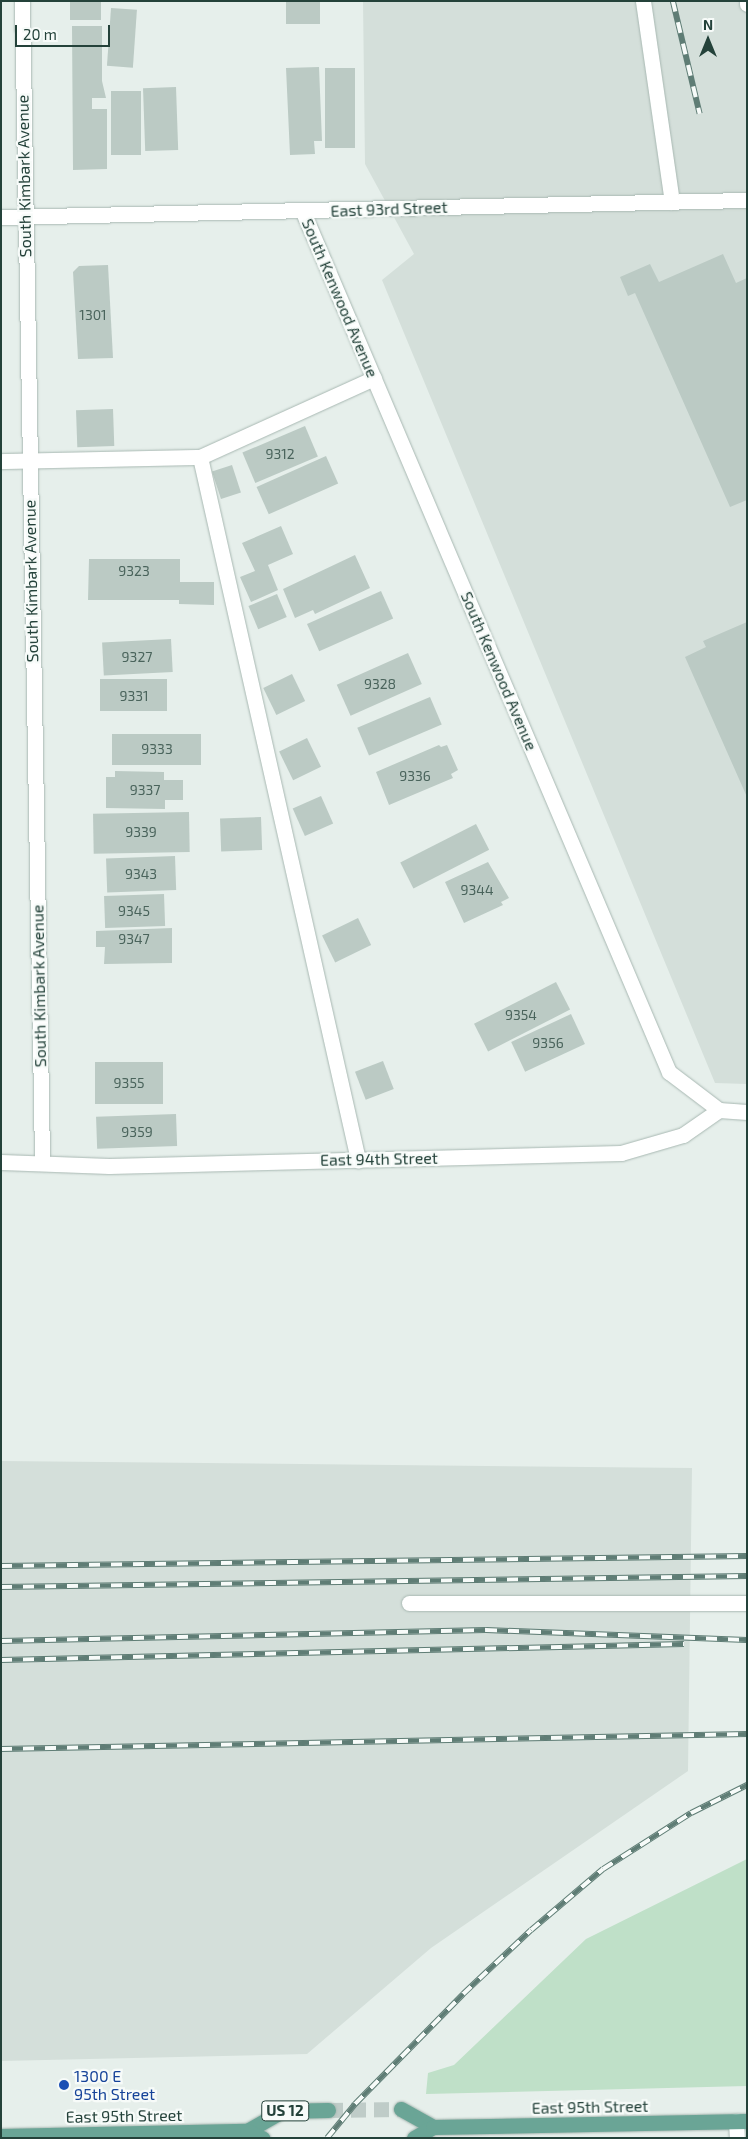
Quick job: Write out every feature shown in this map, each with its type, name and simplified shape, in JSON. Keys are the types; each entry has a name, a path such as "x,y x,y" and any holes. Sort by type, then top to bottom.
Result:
{"main road":[{"path":"401,2109 433,2127"},
{"name":"East 95th Street","path":"248,2131 282,2111 328,2110"},
{"name":"East 95th Street","path":"414,2138 433,2127 742,2121"},
{"name":"East 95th Street","path":"1,2136 248,2131 262,2138"}],"street":[{"name":"South Kimbark Avenue","path":"22,1 42,1161"},
{"path":"643,1 672,202"},
{"name":"East 93rd Street","path":"1,218 747,200"},
{"name":"South Kenwood Avenue","path":"303,212 669,1072 719,1110"},
{"path":"1,461 200,457 374,378"},
{"path":"200,457 358,1160"},
{"path":"719,1110 747,1112"},
{"name":"East 94th Street","path":"1,1162 42,1161 110,1166 621,1153 683,1135 719,1110"},
{"path":"409,1603 747,1603"},
{"path":"737,2138 742,2121"}],"shaded area":[{"path":"363,1 747,1 747,1084 715,1083 382,280 414,254 365,164"},
{"path":"1,1461 692,1468 688,1771 431,1948 307,2054 1,2061"}],"green space":[{"path":"747,1859 747,2086 426,2094 428,2073 454,2065 586,1939"}],"building":[{"path":"70,1 101,1 101,20 70,20"},
{"path":"286,1 320,1 320,24 286,24"},
{"path":"111,8 137,10 133,68 107,66"},
{"path":"72,26 102,26 102,81 106,98 92,98 92,109 107,109 107,169 73,170"},
{"path":"319,67 322,141 314,141 315,154 290,155 286,68"},
{"path":"325,68 355,68 355,148 325,148"},
{"path":"176,87 178,150 145,151 143,88"},
{"path":"111,91 141,91 141,155 111,155"},
{"path":"723,254 736,283 747,278 747,500 730,507 635,293 628,296 620,277 650,264 659,282"},
{"path":"108,265 113,358 78,359 73,272 79,266"},
{"path":"113,409 114,446 77,447 76,410"},
{"path":"305,426 318,456 255,483 242,453"},
{"path":"326,456 338,483 269,514 257,487"},
{"path":"232,465 241,493 221,499 212,471"},
{"path":"281,526 293,554 268,565 278,590 251,602 240,577 255,571 242,543"},
{"path":"355,555 370,588 315,614 313,610 295,618 283,589"},
{"path":"89,559 180,559 180,582 214,582 214,605 179,604 179,600 88,600"},
{"path":"381,591 393,618 319,651 307,624"},
{"path":"277,594 287,617 258,629 248,606"},
{"path":"747,622 747,797 685,657 706,647 703,641"},
{"path":"171,639 173,672 104,676 102,643"},
{"path":"408,653 422,684 351,716 337,685"},
{"path":"292,674 305,701 276,715 263,688"},
{"path":"100,679 167,679 167,711 100,711"},
{"path":"430,697 442,725 369,755 357,728"},
{"path":"112,734 201,734 201,765 112,765"},
{"path":"307,738 321,767 293,780 279,752"},
{"path":"439,745 441,747 447,745 458,770 451,774 453,778 389,805 376,772"},
{"path":"115,771 164,772 164,780 183,780 183,800 165,800 165,809 106,808 106,777 115,777"},
{"path":"321,796 333,823 305,836 293,809"},
{"path":"189,812 190,852 94,854 93,814"},
{"path":"261,817 262,850 221,851 220,818"},
{"path":"476,824 489,850 413,888 400,863"},
{"path":"175,856 176,890 107,892 106,858"},
{"path":"488,862 509,898 501,902 503,905 464,923 445,882"},
{"path":"164,894 165,926 105,928 104,896"},
{"path":"358,918 371,945 335,962 322,936"},
{"path":"172,928 172,963 104,964 105,947 96,947 96,931"},
{"path":"556,982 570,1010 488,1051 474,1024"},
{"path":"571,1014 585,1044 525,1072 511,1042"},
{"path":"383,1061 394,1089 366,1100 355,1072"},
{"path":"95,1062 163,1062 163,1104 95,1104"},
{"path":"176,1114 177,1146 97,1149 96,1117"}],"tunnel":[{"path":"328,2110 401,2109"}],"railway":[{"path":"673,1 700,114"},
{"path":"1,1566 747,1556"},
{"path":"1,1587 747,1576"},
{"path":"1,1641 486,1630 747,1640"},
{"path":"1,1660 684,1644"},
{"path":"1,1749 747,1734"},
{"path":"327,2138 355,2104 463,1994 531,1930 603,1869 691,1813 747,1785"}],"place":[{"name":"1300 E 95th Street","path":"64,2085"}]}
